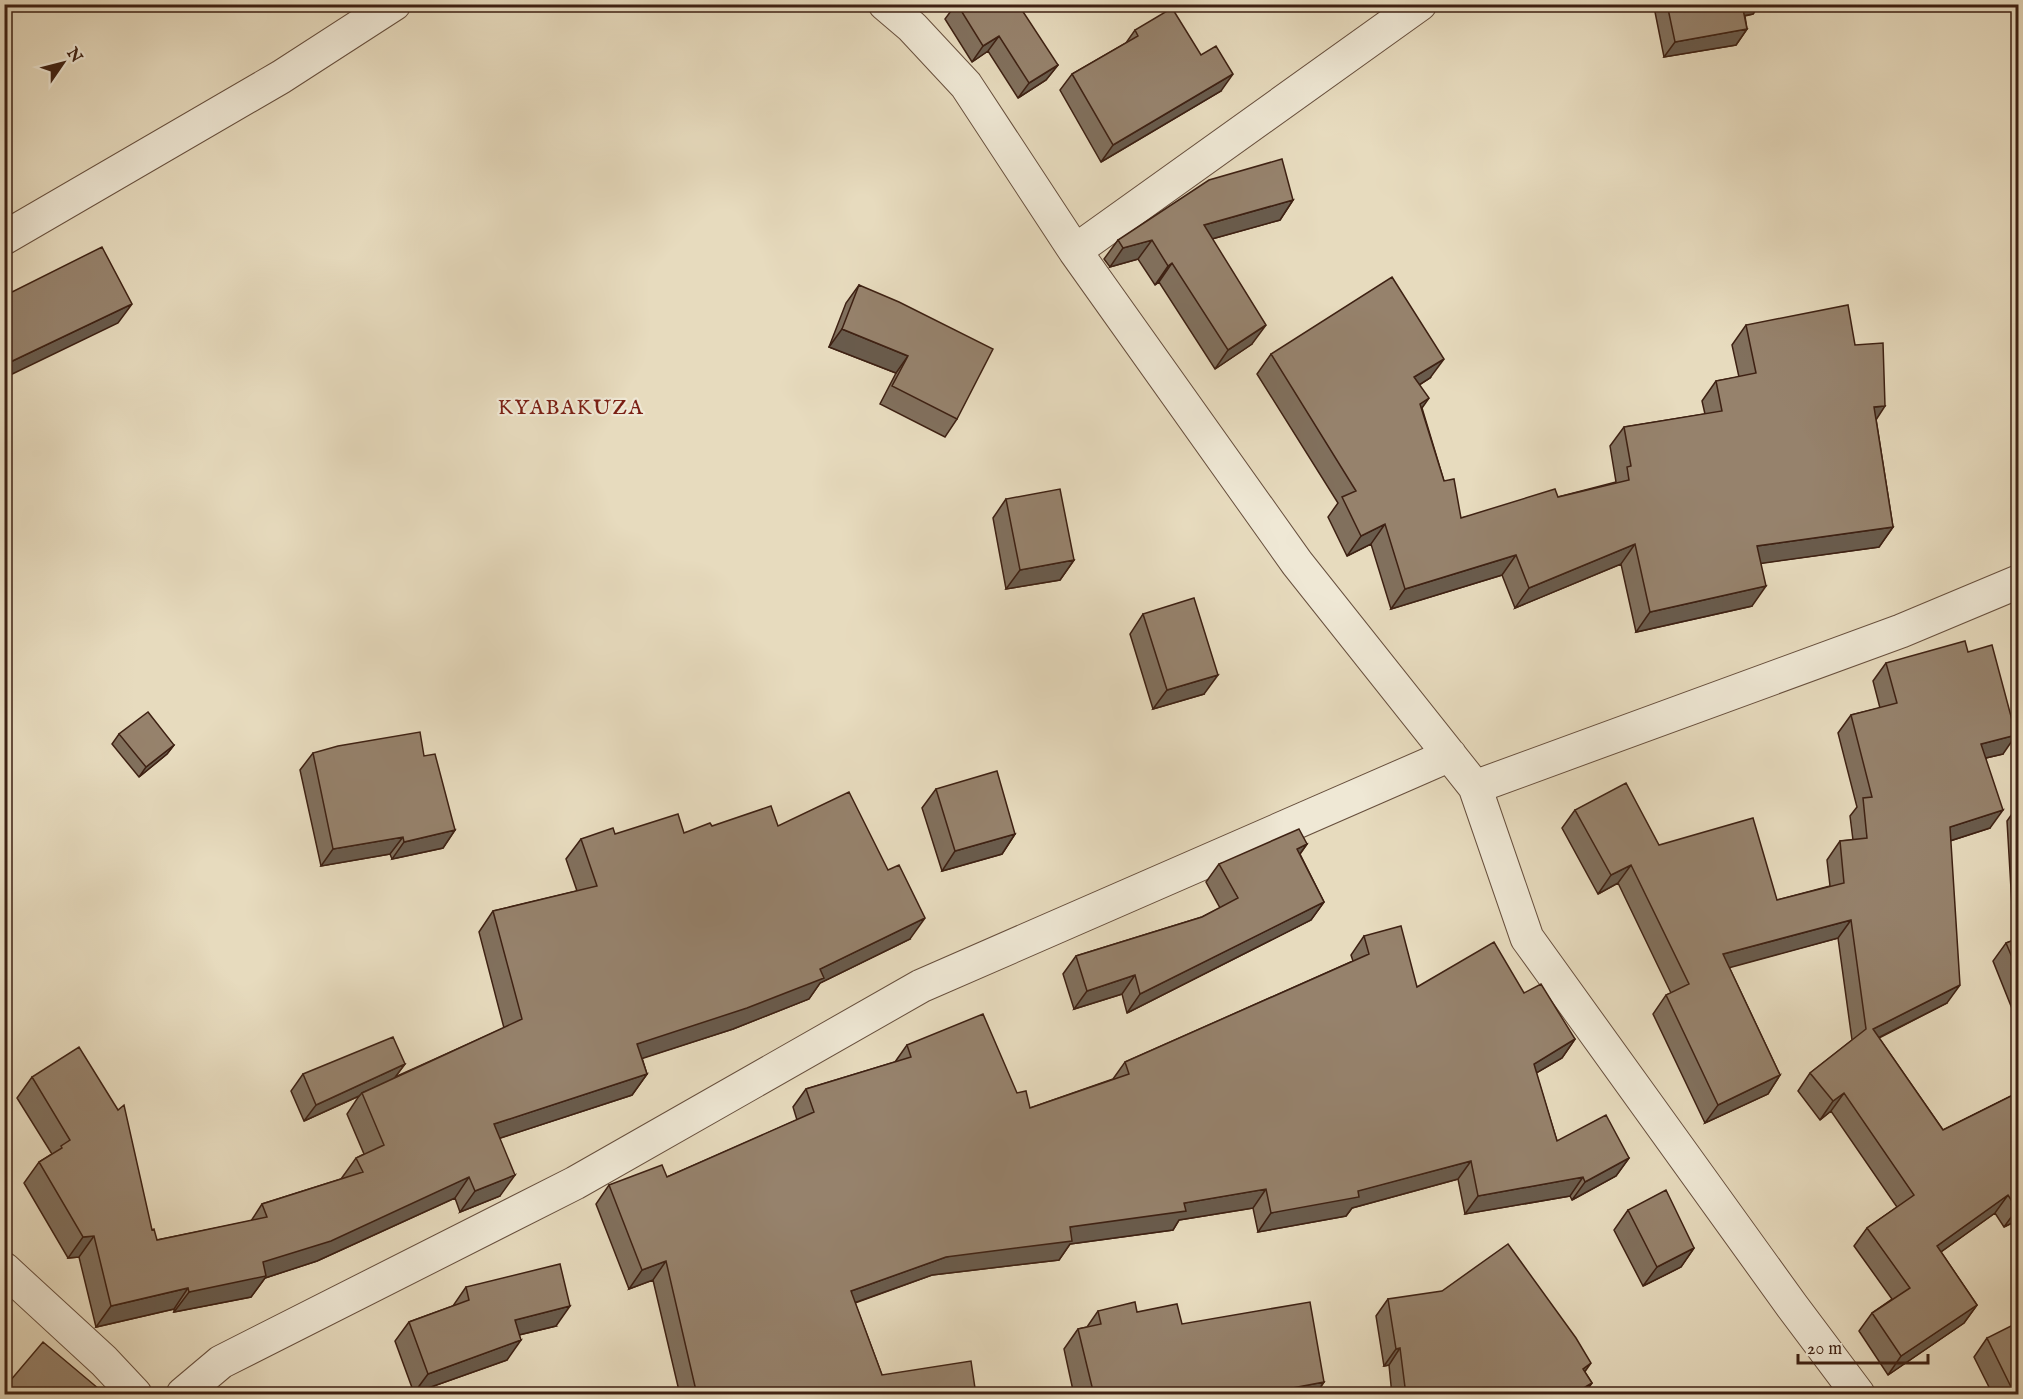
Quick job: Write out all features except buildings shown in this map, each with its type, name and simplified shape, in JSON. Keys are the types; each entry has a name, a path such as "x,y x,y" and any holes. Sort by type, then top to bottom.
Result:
{"street":[{"path":"4,238 281,77 394,4"},
{"path":"885,4 912,27 966,86 1075,250 1297,563 1475,787 1527,938 1791,1306 1858,1395"},
{"path":"1075,250 1420,4"},
{"path":"1475,787 1901,631 2019,582"},
{"path":"183,1395 221,1362 575,1184 921,987 1450,755"},
{"path":"4,1269 104,1360 135,1395"}],"district":[{"name":"KYABAKUZA","path":"571,407"}]}
